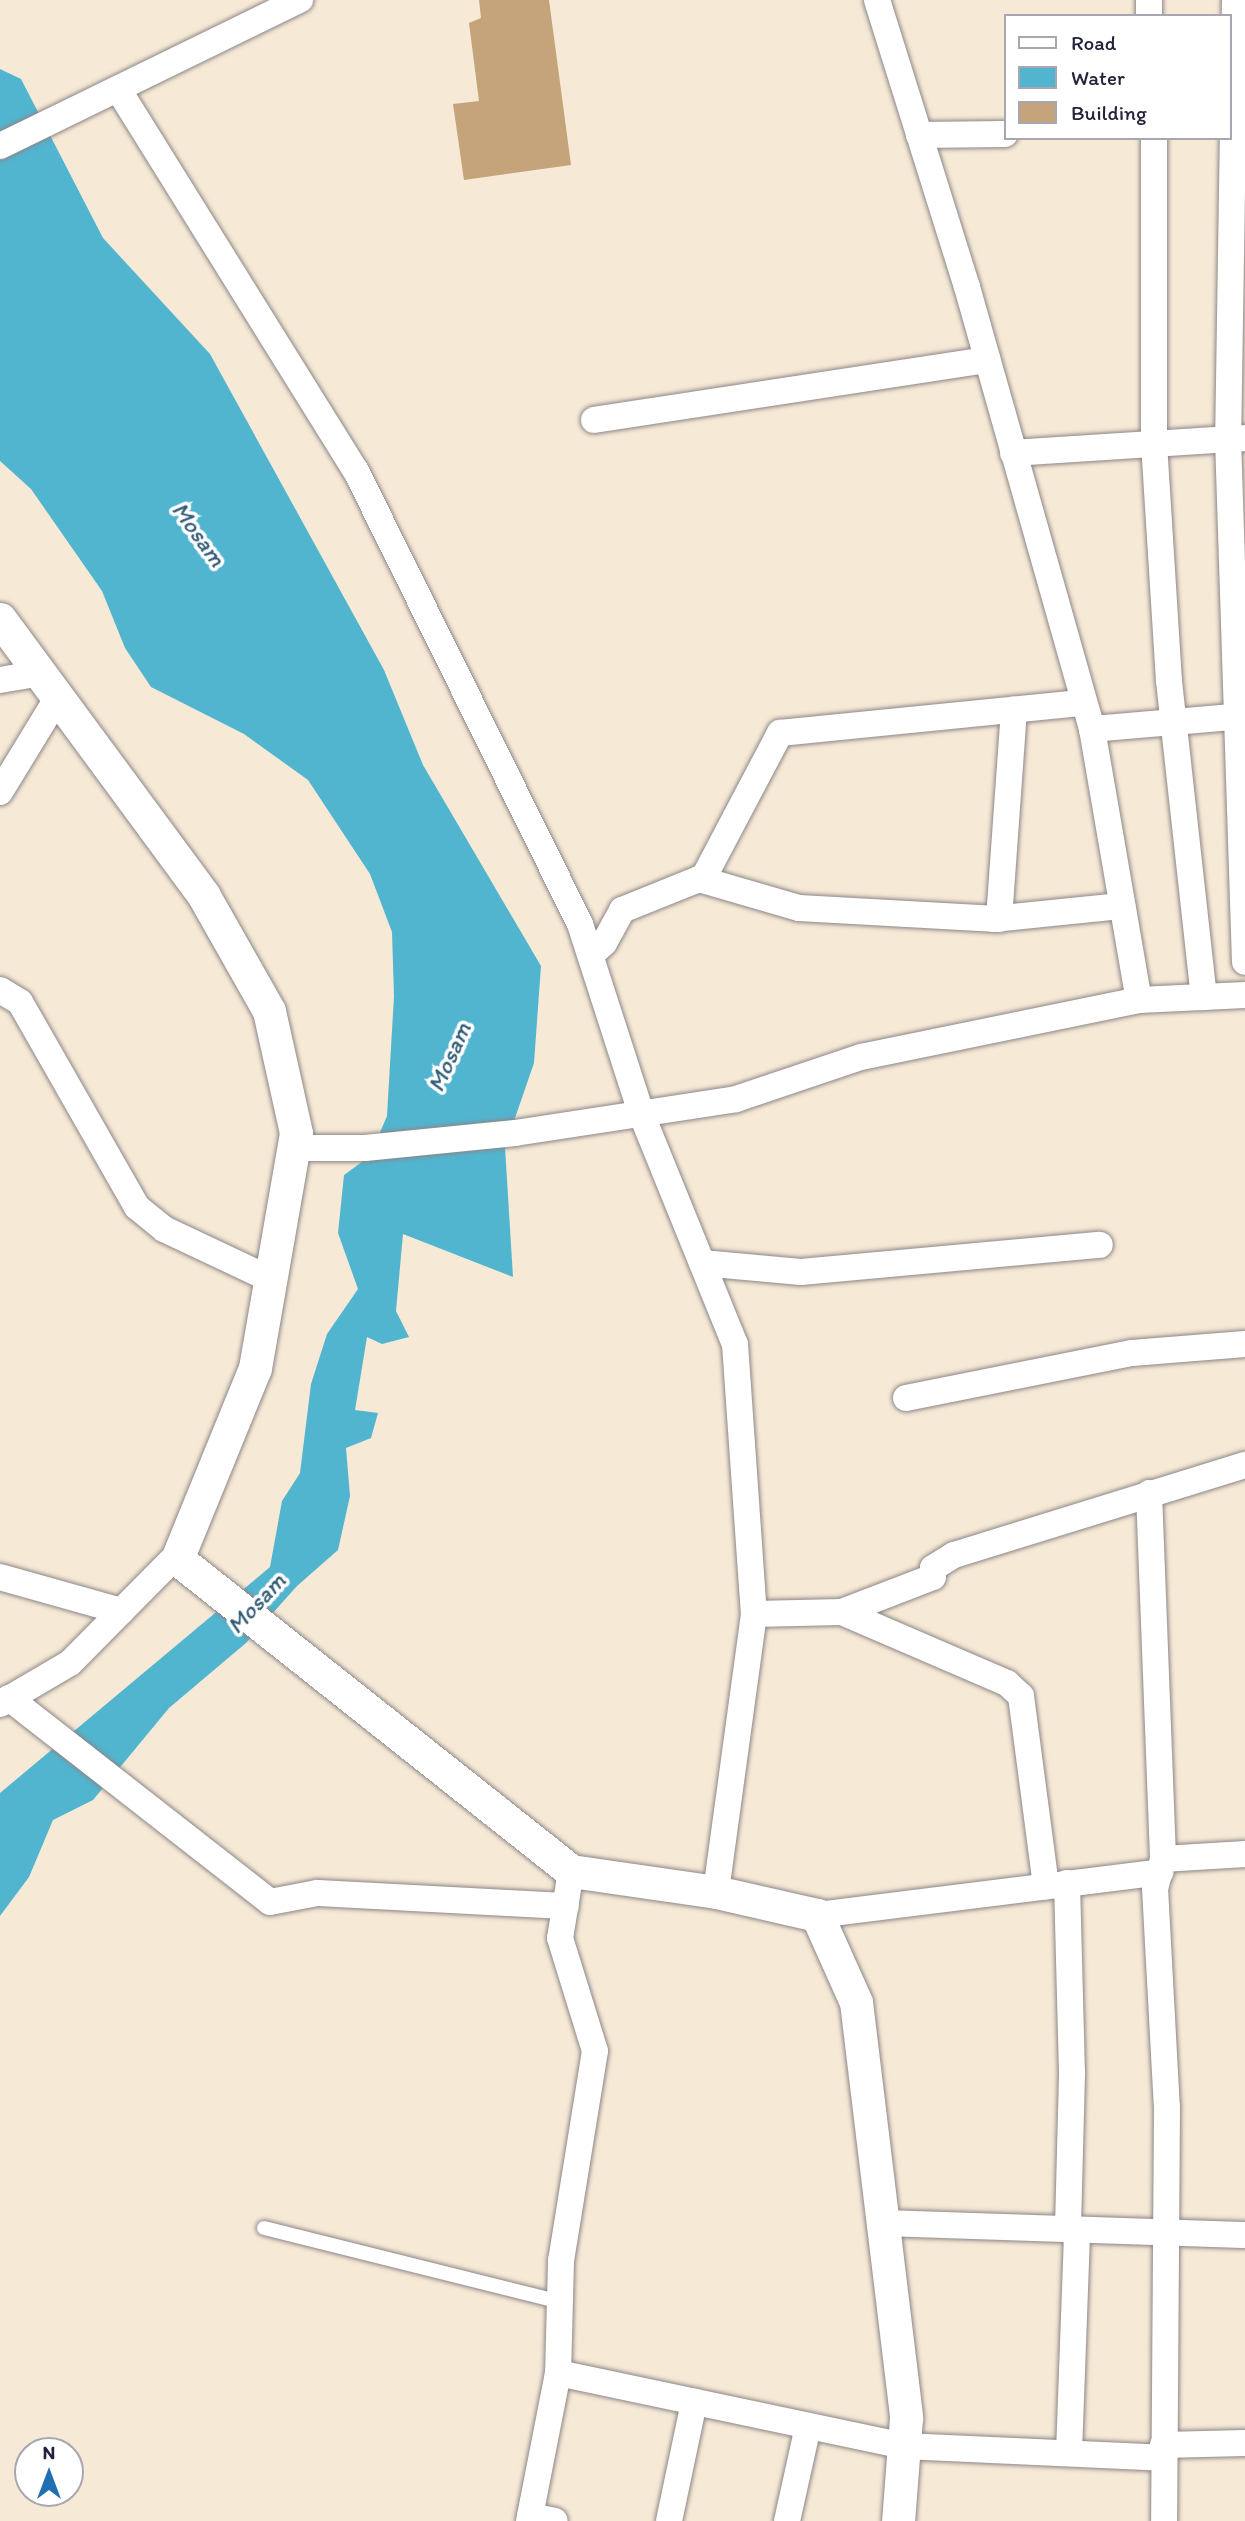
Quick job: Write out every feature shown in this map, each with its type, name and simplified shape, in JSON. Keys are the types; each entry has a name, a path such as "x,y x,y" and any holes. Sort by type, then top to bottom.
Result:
{"street":[{"path":"0,146 300,0"},
{"path":"877,0 987,360 1092,729 1139,1000"},
{"path":"1235,0 1237,439 1245,962"},
{"path":"107,94 356,471 574,911 591,955 641,1113 735,1344 754,1614 716,1892"},
{"path":"919,135 1004,134"},
{"path":"1154,140 1154,443 1173,720 1204,997"},
{"path":"594,420 987,360"},
{"path":"1013,453 1237,439"},
{"path":"0,619 204,896 269,1011 296,1133 255,1368 180,1556 69,1663 4,1701 45,1729 265,1899 278,1903 317,1892 566,1906"},
{"path":"0,680 50,685"},
{"path":"0,792 50,685"},
{"path":"591,955 604,943 622,910 704,877 779,733 1083,703"},
{"path":"999,919 1014,710"},
{"path":"1092,729 1173,720 1241,717"},
{"path":"699,879 799,908 999,919 1122,906"},
{"path":"0,990 20,1002 137,1207 164,1229 270,1279"},
{"path":"293,1148 365,1148 515,1133 736,1099 861,1058 1139,1000 1245,995"},
{"path":"702,1263 801,1272 1100,1245"},
{"path":"906,1398 1132,1353 1245,1344"},
{"path":"754,1614 842,1612 933,1577 933,1568 954,1555 1101,1513 1149,1493 1245,1465"},
{"path":"1149,1493 1161,1866 1155,1888 1167,2107 1164,2521"},
{"path":"180,1556 366,1712 571,1871 716,1892 817,1915 1056,1885 1245,1854"},
{"path":"0,1577 121,1611"},
{"path":"842,1612 1007,1683 1021,1696 1056,1885 1072,2074 1069,2453"},
{"path":"538,2519 558,2373 561,2261 595,2050 560,1938 571,1871"},
{"path":"817,1915 856,2002 905,2418 898,2521"},
{"path":"882,2223 1245,2235"},
{"path":"558,2373 903,2446 1069,2453 1163,2451 1245,2443"},
{"path":"669,2521 694,2402"},
{"path":"787,2521 808,2426"}],"lane":[{"path":"264,2228 560,2302"}],"water":[{"name":"Mosam","path":"0,69 21,79 103,238 210,354 384,670 423,765 541,966 534,1063 505,1147 513,1277 403,1234 396,1311 409,1337 382,1344 367,1337 355,1410 378,1413 371,1438 346,1448 350,1496 338,1550 297,1586 246,1643 169,1708 93,1800 53,1820 29,1877 0,1916 0,1793 270,1567 282,1501 300,1473 311,1384 327,1334 358,1289 338,1233 344,1175 370,1156 387,1116 394,996 392,932 370,874 308,780 244,734 151,687 125,648 102,591 31,489 0,461"}],"building":[{"path":"479,0 549,0 571,165 464,180 453,104 479,101 469,23 481,18"}]}
